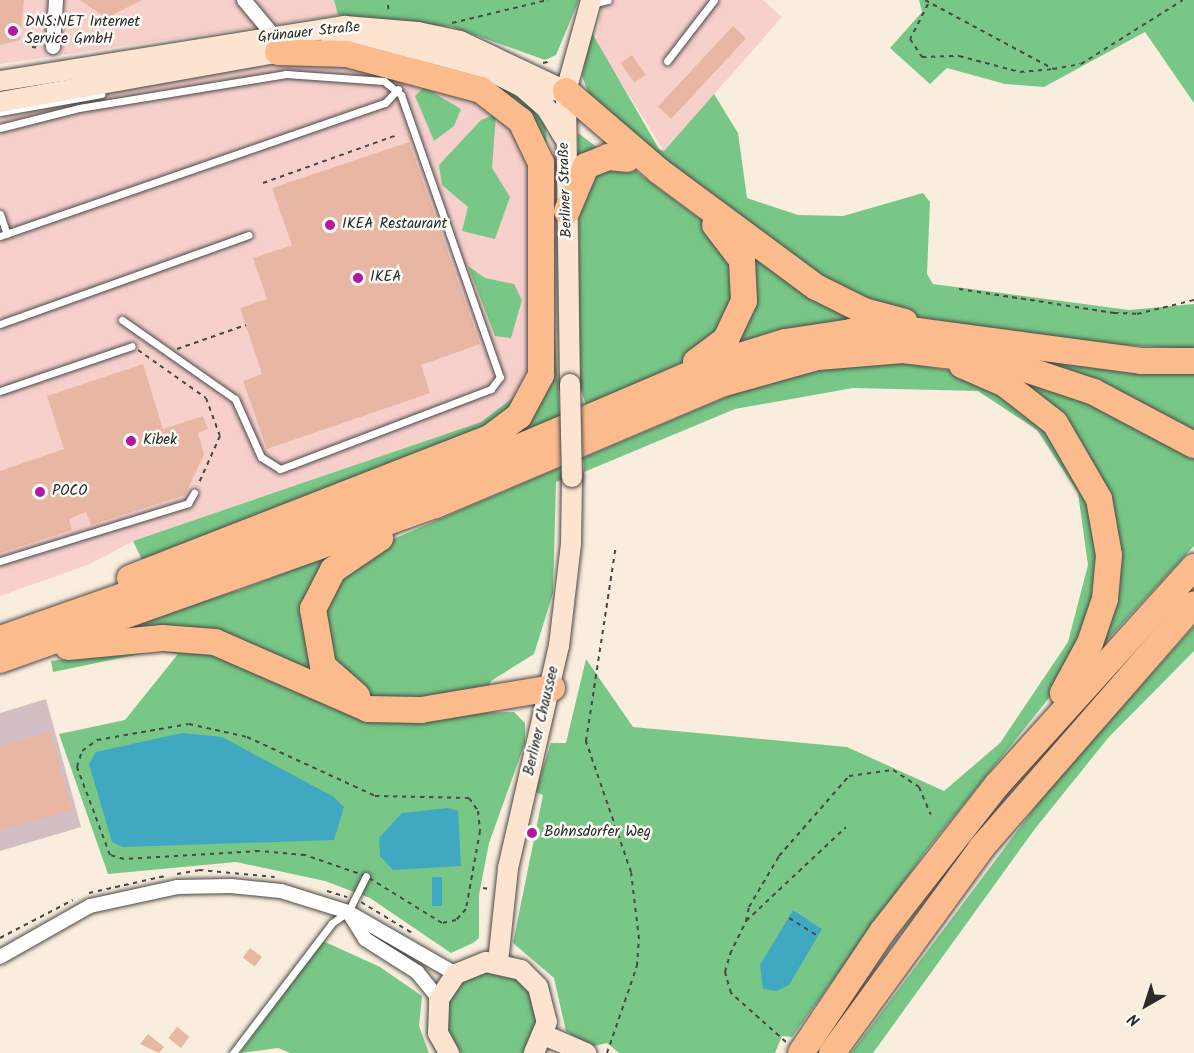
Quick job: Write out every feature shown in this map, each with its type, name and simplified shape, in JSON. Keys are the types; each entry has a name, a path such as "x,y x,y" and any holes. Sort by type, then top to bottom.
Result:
{"highway":[{"path":"7,650 34,627 87,596 218,541 491,437 519,416 536,391 545,346 541,164 521,121 481,90 347,54 276,44"},
{"path":"565,114 730,238 741,260 745,288 726,339 642,396"},
{"path":"565,114 659,171 816,287 864,311 949,334"},
{"path":"567,211 586,166 596,159 627,159"},
{"path":"34,627 393,501 714,364 785,342 861,331 949,334 1122,359 1194,362"},
{"path":"7,650 436,505 753,372 818,357 903,350 973,356 1038,371 1094,392 1194,445"},
{"path":"903,350 990,376 1033,403 1066,436 1099,499 1109,555 1101,615 1074,674 1024,755"},
{"path":"393,711 334,681 316,650 313,609 326,578 342,563 436,505"},
{"path":"796,1049 909,897 1024,755 1194,567"},
{"path":"832,1053 982,847 1194,604"},
{"path":"7,650 164,638 215,642 252,654 345,703 393,711 552,688"}],"main road":[{"name":"Berliner Straße","path":"572,477 565,114 596,1"},
{"name":"Grünauer Straße","path":"0,102 160,72 345,27 418,32 499,56 565,114"},
{"name":"Grünauer Straße","path":"0,81 276,44 388,45 460,60 522,87 565,114"},
{"name":"Grünauer Straße","path":"522,87 547,109 565,114"},
{"name":"Berliner Chaussee","path":"498,962 508,868 552,688 569,572 572,477"},
{"path":"449,1053 438,1033 439,999 456,974 476,964 498,962 520,970 538,987 546,1010 544,1035 534,1053"},
{"path":"544,1035 585,1053"}],"street":[{"path":"53,47 56,0"},
{"path":"246,4 276,44"},
{"path":"0,957 90,906 177,887 281,891 348,912 456,974"},
{"path":"348,912 365,939 417,972 439,999"}],"lane":[{"path":"667,61 714,0"},
{"path":"0,112 125,89 160,72"},
{"path":"0,128 79,108 286,74 347,74 398,89"},
{"path":"0,214 3,235 384,103 398,89"},
{"path":"122,320 235,399 261,457 280,470 499,384 398,89"},
{"path":"0,324 249,235"},
{"path":"0,391 132,346"},
{"path":"0,561 188,503 194,493"},
{"path":"233,1053 332,923 348,912 366,876"}],"path":[{"path":"440,26 548,0"},
{"path":"925,0 928,4 1053,69"},
{"path":"928,4 910,39 922,57 959,56 1020,72 1082,64 1184,0"},
{"path":"388,5 389,19"},
{"path":"263,183 397,135"},
{"path":"959,289 1114,313 1137,314 1194,300"},
{"path":"150,357 246,325"},
{"path":"132,346 206,398 220,436 194,493"},
{"path":"608,1053 637,966 639,939 631,872 586,741 616,546"},
{"path":"189,724 217,726 375,796 404,800 455,794 469,798 478,811 466,909 456,920 442,923 423,915 366,876 305,855 259,850 124,859 110,855 77,767 82,751 109,738 189,724"},
{"path":"796,1049 731,993 725,972 746,921 748,907 779,856 849,776 893,770 920,787 931,815"},
{"path":"746,921 846,827"},
{"path":"483,888 489,889"},
{"path":"789,918 818,936"}],"shaded area":[{"path":"0,0 334,0 338,15 0,64"},
{"path":"603,0 763,0 782,17 664,151 596,43"},
{"path":"337,58 487,98 527,141 538,348 522,391 481,422 133,541 90,564 0,596 0,108 262,61"},
{"path":"46,699 81,827 0,851 0,713"}],"green space":[{"path":"334,0 579,0 556,55 545,60 452,27 338,15"},
{"path":"919,0 1194,0 1194,103 1145,32 1044,87 1005,84 947,68 930,84 890,48 922,12"},
{"path":"592,33 659,149 664,151 714,94 738,133 747,198 798,215 843,216 923,193 930,202 927,274 933,284 1129,310 1194,304 1194,349 1089,343 908,316 854,302 666,168 589,96 582,75"},
{"path":"366,51 452,64 516,92 546,125 547,160 520,110"},
{"path":"424,87 461,109 454,126 434,141 415,96"},
{"path":"496,114 492,168 510,197 495,239 462,231 468,207 442,185 439,165 481,120"},
{"path":"578,133 603,152 578,166"},
{"path":"626,164 715,230 734,256 731,321 684,362 586,406 579,382 579,204 586,172"},
{"path":"739,238 871,320 773,331 727,349"},
{"path":"468,266 485,278 514,284 522,300 511,338 495,336"},
{"path":"554,326 560,417 519,436 504,436"},
{"path":"940,341 1194,370 1194,436"},
{"path":"539,360 507,420 145,566 133,541 481,422 522,391"},
{"path":"906,363 976,375 1011,392 1087,479 1101,590 1061,683 926,851 792,1037 782,1036 775,1053 619,1053 607,1043 590,1047 566,1031 554,978 513,943 543,795 535,792 551,743 566,743 586,659 633,727 847,747 944,791 1000,743 1068,642 1088,565 1078,493 1037,430 978,391 853,388 735,409 584,472 583,458 757,384 833,367"},
{"path":"1005,373 1091,405 1194,458 1194,546 1086,663 1109,518"},
{"path":"561,467 561,480 556,482 553,593 534,654 491,681 476,713 514,712 525,723 525,743 489,843 479,895 479,938 451,953 370,898 325,881 236,862 108,874 59,734 125,720 178,654 154,651 53,672 51,661 176,645 339,677 320,608 363,552"},
{"path":"339,552 319,577 321,684 114,628 243,589"},
{"path":"1194,626 1194,651 1108,738 1034,830 873,1053 851,1053 1045,794"},
{"path":"323,941 380,967 422,996 419,1026 429,1053 290,1053 278,1048 240,1053"},
{"path":"510,954 548,982 557,1029 517,962"},
{"path":"483,971 518,978 531,992 539,1018 523,1053 461,1053 448,1035 445,1008 458,984"},
{"path":"429,993 443,1053 436,1053 427,1033"}],"water":[{"path":"182,733 222,737 334,797 344,807 334,840 123,847 112,842 89,764 96,752"},
{"path":"448,808 458,811 461,866 393,870 380,856 379,838 402,813"},
{"path":"432,877 442,877 442,906 432,906"},
{"path":"793,910 822,929 789,985 777,991 763,989 760,965"}],"building":[{"path":"0,0 24,0 20,40 0,45"},
{"path":"80,0 142,0 106,18"},
{"path":"733,26 746,38 671,119 658,106"},
{"path":"632,55 646,75 634,83 621,63"},
{"name":"IKEA","path":"409,142 480,344 421,365 430,393 267,449 243,381 262,374 240,308 267,299 253,258 292,245 272,188"},
{"name":"Kibek","path":"143,364 163,429 203,416 208,429 198,433 204,454 185,495 91,525 86,512 69,519 72,530 0,553 0,471 64,449 47,396"},
{"path":"51,732 72,811 0,830 0,746"},
{"path":"250,948 262,957 255,967 243,958"},
{"path":"177,1027 190,1037 181,1048 168,1038"},
{"path":"148,1034 164,1047 159,1053 140,1044"}],"place":[{"name":"DNS:NET Internet Service GmbH","path":"13,31"},
{"name":"IKEA Restaurant","path":"330,225"},
{"name":"IKEA","path":"358,278"},
{"name":"Kibek","path":"131,441"},
{"name":"POCO","path":"40,492"},
{"name":"Bohnsdorfer Weg","path":"532,833"}]}
